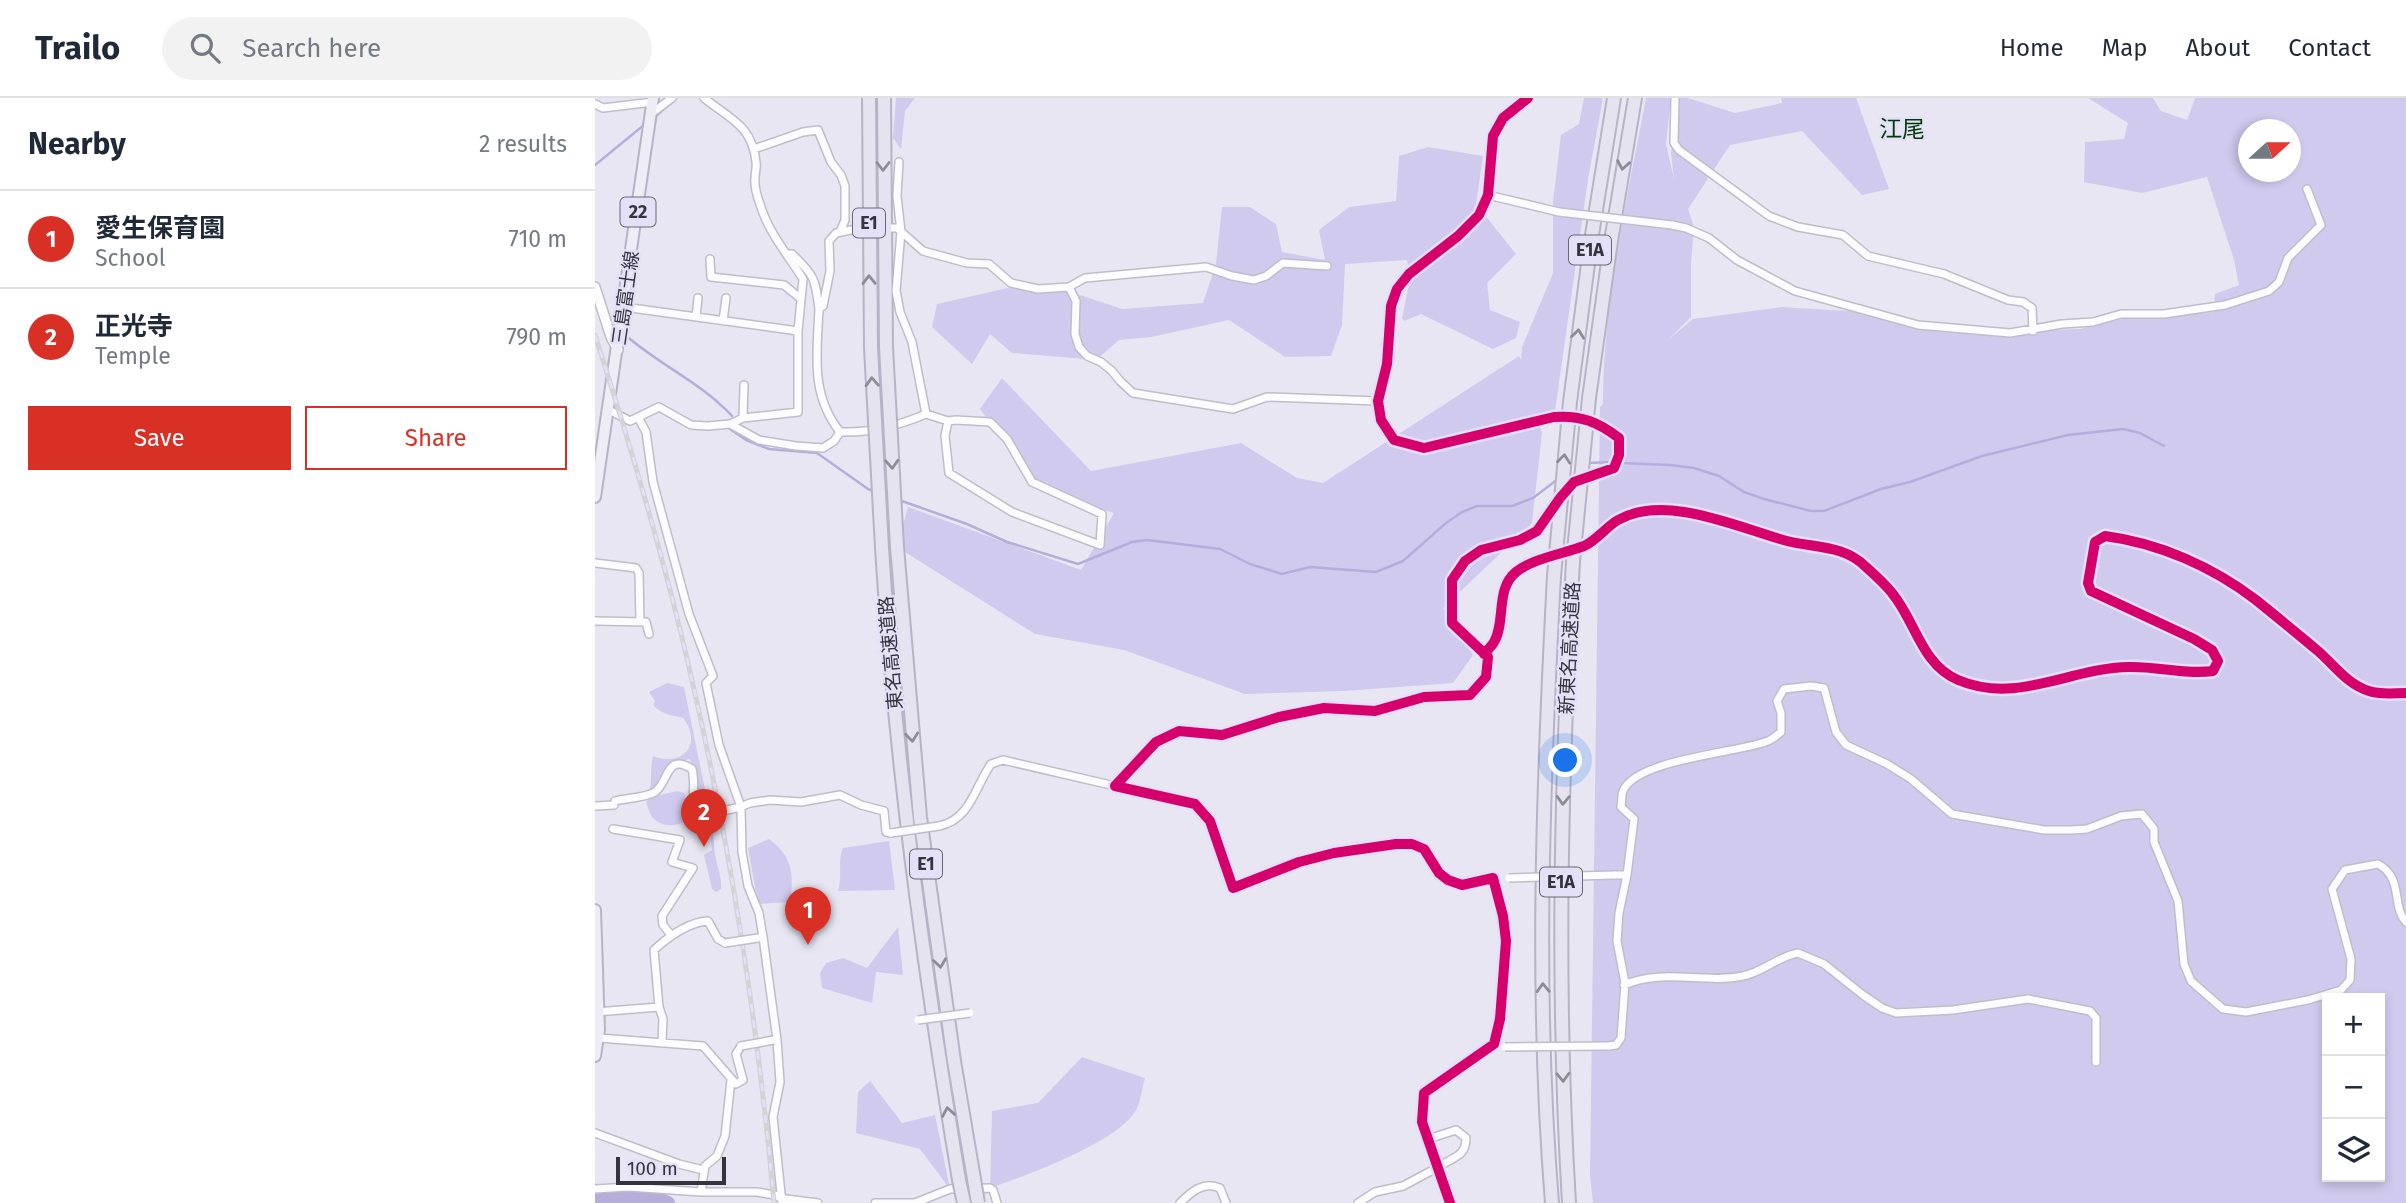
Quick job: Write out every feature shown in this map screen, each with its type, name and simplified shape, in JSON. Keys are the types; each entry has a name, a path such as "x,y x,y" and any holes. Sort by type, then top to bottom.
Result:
{"highway":[{"name":"東名高速道路","path":"869,98 871,348 886,620 906,820 940,1063 964,1203"},
{"name":"東名高速道路","path":"884,98 886,347 897,547 920,817 946,1006 978,1203"},
{"name":"新東名高速道路","path":"1552,1203 1541,893 1554,576 1570,402 1591,241 1614,98"},
{"name":"新東名高速道路","path":"1569,1203 1561,993 1561,853 1573,561 1589,398 1635,98"}],"main road":[{"name":"三島富士線","path":"595,497 599,446 609,410 653,104"},
{"path":"595,910 599,1038 595,1056"}],"street":[{"path":"595,104 603,108 653,104 672,98"},
{"path":"609,410 630,421 659,407 691,425 730,424 743,418 799,412 798,331 803,279 777,240 760,206 755,188 757,166 754,143 736,120 704,98"},
{"path":"1115,786 1156,742 1179,731 1222,735 1279,717 1324,708 1375,711 1424,697 1470,695 1486,677 1488,657 1452,623 1452,580 1465,561 1481,550 1520,540 1537,531 1574,482 1614,468 1619,455 1619,438 1606,428 1573,416 1554,417 1424,448 1394,440 1381,421 1378,401 1387,364 1391,306 1397,289 1409,274 1458,236 1479,215 1487,195 1493,136 1503,118 1528,98"},
{"path":"1674,98 1674,143 1679,150 1758,209 1798,227 1843,235 1868,256 1944,274 2008,300 2023,302 2032,308 2033,331"},
{"path":"754,149 803,132 818,130 831,162 841,174 845,186 845,220 840,232 829,241 830,271 823,306 819,309"},
{"path":"899,162 897,196 901,232 896,291 900,312 912,342 926,414"},
{"path":"1487,195 1559,212 1686,228 1710,238 1737,260 1807,294 1918,324 2010,333 2093,322 2121,314 2164,314 2225,305 2269,291 2279,282 2288,258 2321,225 2308,189"},
{"path":"890,228 897,228 923,251 967,263 989,264 1011,283 1038,289 1069,287 1085,278 1206,267 1254,280 1266,276 1283,263 1327,266"},
{"path":"840,232 856,229"},
{"path":"787,254 792,254 816,280 819,309 819,393 840,432 865,433 899,426 926,414 947,421 955,419 990,422 1007,439 1032,482 1102,514 1100,544 1012,512 949,473 947,421"},
{"path":"710,259 712,277 784,285 800,298"},
{"path":"595,287 607,324 620,338"},
{"path":"1069,287 1076,301 1075,334 1079,347 1087,356 1112,370 1119,381 1133,393 1233,409 1267,397 1378,401"},
{"path":"696,317 698,298"},
{"path":"723,321 726,298"},
{"path":"624,307 798,331"},
{"path":"743,418 744,385"},
{"path":"638,417 646,432 653,482 689,614 713,676 706,683 716,733 738,808 748,886 759,912 780,1082 773,1118 784,1202"},
{"path":"730,424 758,440 823,448 834,441 840,432"},
{"path":"1484,654 1495,641 1506,586 1515,573 1539,561 1588,544 1619,520 1641,512 1661,510 1702,516 1789,541 1823,546 1854,558 1892,593 1924,649 1941,670 1983,689 2008,690 2129,667 2213,671 2217,661 2212,650 2091,591 2088,583 2095,542 2105,536 2150,546 2207,568 2254,599 2349,680 2367,691 2406,693"},
{"path":"595,563 636,568 639,573 640,622"},
{"path":"595,621 646,622 649,634"},
{"path":"1494,1044 1505,1047 1616,1045 1621,1038 1625,985 1617,941 1619,913 1634,819 1621,807 1623,792 1635,777 1656,768 1770,741 1781,732 1781,713 1777,701 1784,690 1811,686 1824,688 1836,732 1846,745 1887,764 1911,779 1952,814 2044,830 2087,829 2121,816 2142,814 2154,829 2154,842 2178,901 2184,964 2191,981 2223,1009 2246,1012 2308,1000 2341,990 2350,980 2351,958 2332,889 2344,870 2378,864 2389,872 2397,891 2402,917 2406,922"},
{"path":"595,806 653,794 660,787 668,769 677,764 685,764 692,769 693,805 695,814 700,816 750,803 770,800 801,802 840,795 861,805 884,811 886,832 891,833 957,821 970,804 992,764 1003,760 1195,804 1210,821 1233,888 1299,862 1334,853 1396,844 1412,844 1424,849 1439,873 1462,885 1493,878 1627,875"},
{"path":"613,829 680,840 672,862 693,868 662,916 663,925 671,936"},
{"path":"1450,1203 1422,1122 1421,1108 1424,1093 1494,1044 1500,1019 1506,941 1503,916 1493,878"},
{"path":"662,1043 663,1019 659,1007 654,950 671,936 701,921 708,921 717,939 725,943 760,937"},
{"path":"1625,985 1651,977 1741,977 1762,971 1798,953 1824,964 1882,1008 1896,1013 1953,1010 2028,999 2090,1011 2096,1018 2096,1062"},
{"path":"597,1012 659,1007"},
{"path":"918,1020 970,1013"},
{"path":"599,1038 703,1046 736,1084 743,1080 736,1054 741,1046 776,1040"},
{"path":"702,1192 703,1170 717,1156 726,1136 731,1080"},
{"path":"1428,1139 1456,1130 1466,1138 1463,1153 1445,1163"},
{"path":"595,1133 679,1164 703,1170"},
{"path":"1358,1203 1375,1192 1403,1186 1431,1171"},
{"path":"1180,1203 1195,1189 1212,1184 1220,1188 1226,1203"},
{"path":"595,1189 628,1187 702,1192 757,1192 775,1195 784,1202 818,1203"},
{"path":"875,1203 915,1203 950,1189 990,1188 997,1203"}],"shaded area":[{"path":"896,98 915,98 905,111 901,149 893,138"},
{"path":"1584,98 1603,98 1588,179 1555,411 1538,418 1542,433 1532,523 1443,608 1473,655 1453,683 1344,691 1245,694 1124,650 1035,634 897,547 908,507 1081,570 1114,513 1041,488 980,409 1002,378 1091,471 1241,443 1297,478 1323,483 1519,356 1521,360 1522,347 1553,273 1553,202 1561,135 1579,124"},
{"path":"1646,98 1688,98 1735,113 1782,103 1781,98 1856,98 1889,189 1862,195 1802,131 1730,145 1688,209 1694,227 1691,317 1669,339 1693,319 1781,307 1866,312 1963,332 2080,329 2123,319 2214,312 2215,294 2239,285 2234,260 2207,177 2142,193 2084,182 2085,142 2124,139 2128,123 2088,98 2153,98 2161,111 2187,120 2195,98 2406,98 2406,1203 1593,1203 1590,1175 1600,407 1603,404 1607,327 1624,212","holes":["1680,101 1671,153 1674,179 1666,144 1670,106"]},
{"path":"1428,147 1483,156 1476,204 1516,254 1487,283 1490,310 1520,322 1516,338 1493,349 1421,314 1404,321 1402,318 1410,280 1407,260 1345,264 1342,325 1331,356 1285,357 1229,320 1151,337 1119,340 1096,360 1012,353 990,334 972,364 932,327 937,304 1008,288 1071,292 1122,309 1203,303 1216,264 1222,207 1250,207 1276,224 1282,252 1325,260 1319,230 1349,207 1396,201 1399,156"},
{"path":"667,683 684,687 709,809 696,814 696,769 689,759 666,766 654,790 650,790 653,756 673,759 687,751 690,744 689,727 683,718 663,712 653,705 655,701 649,692"},
{"path":"677,791 684,793 689,811 686,821 669,825 656,821 646,802 651,797"},
{"path":"702,821 710,823 713,832 721,885 721,889 716,892 712,889 704,855 712,850 710,834 695,824"},
{"path":"769,839 783,853 790,867 790,902 760,904 756,893 748,848"},
{"path":"889,841 895,890 838,891 843,848"},
{"path":"898,927 903,975 876,972 872,1003 822,988 820,973 826,963 843,958 867,968"},
{"path":"1082,1057 1145,1078 1136,1110 1126,1122 1092,1146 990,1188 992,1111 1038,1103"},
{"path":"870,1081 902,1123 935,1115 950,1189 920,1149 856,1133 858,1092"}],"waterway":[{"path":"655,117 676,98"},
{"path":"595,165 644,125"},
{"path":"623,333 707,393 732,416"},
{"path":"730,429 746,440 769,449 817,453 876,492"},
{"path":"1619,463 1694,468 1719,476 1744,492 1764,499 1811,511 1824,511 1982,456 2068,435 2123,429 2140,433 2164,446"},
{"path":"1588,463 1612,462"},
{"path":"899,500 967,524 1007,542 1078,564 1132,542 1147,540 1220,549 1250,564 1282,574 1310,567 1376,572 1403,561 1462,512 1477,506 1512,506 1533,498 1558,479"},
{"path":"595,1197 653,1197 668,1203"}],"tunnel":[{"path":"856,229 887,228"}],"railway":[{"path":"595,335 659,547 719,806 751,1004 774,1203"}],"cycle path":[{"path":"1450,1203 1422,1122 1424,1093 1494,1044 1500,1019 1506,941 1503,916 1493,878 1462,885 1439,873 1424,849 1412,844 1396,844 1334,853 1299,862 1233,888 1210,821 1195,804 1115,786 1156,742 1179,731 1222,735 1279,717 1324,708 1375,711 1424,697 1470,695 1486,677 1488,657 1452,623 1452,580 1465,561 1481,550 1520,540 1537,531 1574,482 1614,468 1619,455 1619,438 1604,428 1581,419 1554,417 1424,448 1394,440 1381,420 1378,401 1387,364 1391,306 1397,289 1409,274 1458,236 1479,215 1488,195 1493,136 1503,118 1528,98"},
{"path":"1484,654 1498,634 1505,587 1516,572 1540,560 1584,546 1618,520 1637,513 1658,510 1702,516 1787,541 1829,548 1848,555 1866,567 1892,593 1935,664 1958,680 1980,687 2022,687 2085,673 2129,667 2213,671 2218,661 2212,650 2091,591 2088,583 2095,542 2105,536 2145,544 2204,567 2256,600 2354,684 2374,692 2406,693"}],"place":[{"name":"正光寺","path":"704,847"},
{"name":"愛生保育園","path":"808,945"}],"district":[{"name":"江尾","path":"1902,129"}]}
